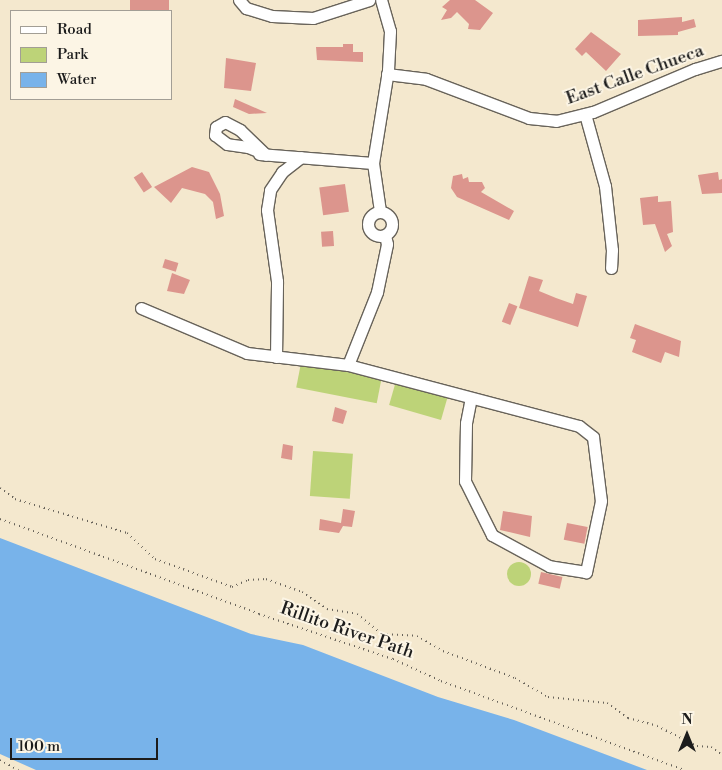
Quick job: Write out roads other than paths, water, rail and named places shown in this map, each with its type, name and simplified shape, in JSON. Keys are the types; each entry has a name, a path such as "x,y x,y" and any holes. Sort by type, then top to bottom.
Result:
{"street":[{"path":"239,0 246,8 272,16 313,18 370,0"},
{"path":"380,211 374,163 387,74 390,31 381,0"},
{"name":"East Calle Chueca","path":"387,74 426,79 529,118 556,121 585,114 722,61"},
{"path":"585,114 605,186 612,250 611,268"},
{"path":"250,154 374,163"},
{"path":"276,356 277,281 267,210 270,190 282,172 301,157"},
{"path":"380,211 388,214 393,221 392,230 385,235 374,234 368,224 373,214 380,211"},
{"path":"348,365 376,292 388,244 385,235"},
{"path":"140,308 247,353 348,365 579,426 592,437 601,501 586,572 548,566 492,535 465,481 466,422 471,398"}],"water":[{"path":"0,538 251,634 303,645 438,697 514,720 647,770 36,770 0,754"}]}
